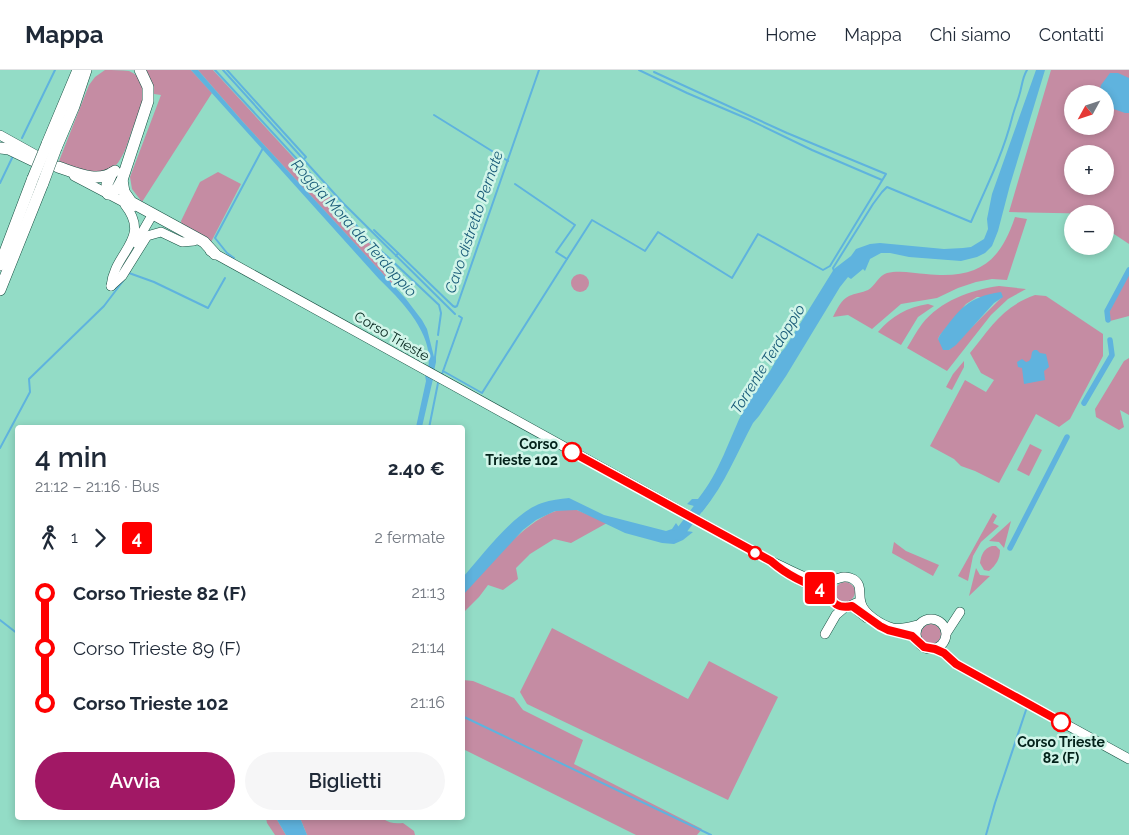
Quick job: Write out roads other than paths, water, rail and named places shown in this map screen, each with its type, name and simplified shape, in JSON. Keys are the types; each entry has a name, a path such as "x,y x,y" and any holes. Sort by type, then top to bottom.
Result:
{"highway":[{"path":"0,290 78,70"},
{"path":"74,106 86,70"},
{"path":"52,146 87,79 96,70"},
{"path":"134,70 146,81"},
{"path":"112,173 108,184 108,194 117,189 122,180 148,101 149,94 146,81 140,70"},
{"path":"0,148 9,149 34,161"},
{"path":"56,169 100,177 112,173 124,163 131,150"},
{"path":"56,169 62,175 82,180"},
{"path":"122,180 124,192 131,202 204,242 215,254"},
{"path":"0,250 24,199 38,181"},
{"path":"0,266 24,199"}],"main road":[{"path":"0,135 56,169"},
{"name":"Corso Trieste","path":"82,180 771,561 818,582 835,580"},
{"path":"111,286 112,274 134,237 136,229 134,219 123,202"},
{"path":"111,286 151,217"},
{"path":"111,286 119,280 147,236 161,232 182,242 194,241"},
{"name":"Corso Trieste","path":"771,561 782,571 812,587 829,591"},
{"path":"860,597 836,615 825,634 833,607 829,591 835,580 846,576 855,580 860,588 861,603 868,614 892,628 919,625"},
{"path":"833,602 838,606 848,607 888,630 912,636 924,647 944,653 956,664 1129,760"},
{"path":"918,641 916,633 919,625 926,619 944,620 960,612 943,644 935,649"},
{"path":"938,620 945,627 946,646 954,658 968,670"}],"water":[{"path":"191,70 198,70 243,122 406,299 427,329 434,357 436,357 434,371 428,368 429,356 421,331 406,308"},
{"path":"1036,70 1045,70 992,246 985,253 977,257 961,261 881,253 870,259 865,271 863,269 851,279 848,277 786,376 753,423 724,480 710,502 702,512 694,506 687,504 692,499 698,499 706,489 749,400 785,348 834,269 851,256 856,249 880,243 944,249 963,248 971,247 984,239 988,229 987,219 992,194"},
{"path":"1110,73 1118,73 1129,78 1129,113 1114,109 1114,85 1101,85"},
{"path":"1001,292 1003,297 994,303 956,345 949,350 943,350 938,339 959,311 980,297"},
{"path":"1034,350 1046,354 1049,367 1044,371 1045,380 1024,384 1022,368 1018,367 1017,362 1022,359 1026,362 1029,361"},
{"path":"425,375 433,379 422,425 416,425 426,381"},
{"path":"569,498 604,515 666,531 672,529 676,523 683,530 693,532 674,544 662,543 625,533 577,510 555,511 536,520 523,530 465,593 465,575 489,546 521,515 531,508 552,500"},
{"path":"277,820 301,820 307,835 286,835"}],"waterway":[{"path":"22,138 55,70"},
{"name":"Cavo distretto Pernate","path":"215,70 343,209 368,240 439,305 441,313 438,335"},
{"name":"Cavo distretto Pernate","path":"223,70 342,202 455,314"},
{"name":"Cavo distretto Pernate","path":"227,70 306,157 304,159"},
{"name":"Cavo distretto Pernate","path":"396,256 398,253 453,306 457,306 539,70"},
{"name":"Cavo distretto Pernate","path":"639,70 812,150 882,180"},
{"path":"834,271 833,268 873,204 887,187 971,222 1004,145 1027,70"},
{"name":"Cavo distretto Pernate","path":"567,259 592,220 645,251 658,232 732,278 758,234 823,270 830,266 886,174 787,133 654,72"},
{"path":"434,115 508,161"},
{"path":"234,258 227,253 215,238 263,148"},
{"path":"0,183 13,156"},
{"name":"Cavo distretto Pernate","path":"443,371 482,393 567,259 556,252 575,225 515,184"},
{"name":"Cavo distretto Pernate","path":"374,230 398,253"},
{"path":"1108,320 1107,311 1129,270"},
{"path":"129,273 154,282 208,308 225,278"},
{"path":"0,448 30,392 29,379 104,306 123,281"},
{"name":"Cavo distretto Pernate","path":"442,374 462,318 459,316"},
{"path":"1084,403 1112,355 1110,340"},
{"name":"Cavo distretto Pernate","path":"435,357 437,341"},
{"name":"Cavo distretto Pernate","path":"430,425 438,383"},
{"path":"1010,548 1067,437"},
{"name":"Torrente Terdoppio","path":"671,536 679,534 706,498"},
{"name":"Cavo distretto Pernate","path":"0,620 15,632"},
{"path":"986,835 1026,710"},
{"path":"465,717 711,835"}],"place":[{"name":"Corso Trieste 102","path":"572,452"},
{"name":"Corso Trieste 82 (F)","path":"1061,722"}],"water label":[{"name":"Roggia Mora da Terdoppio","path":"354,228"}]}
